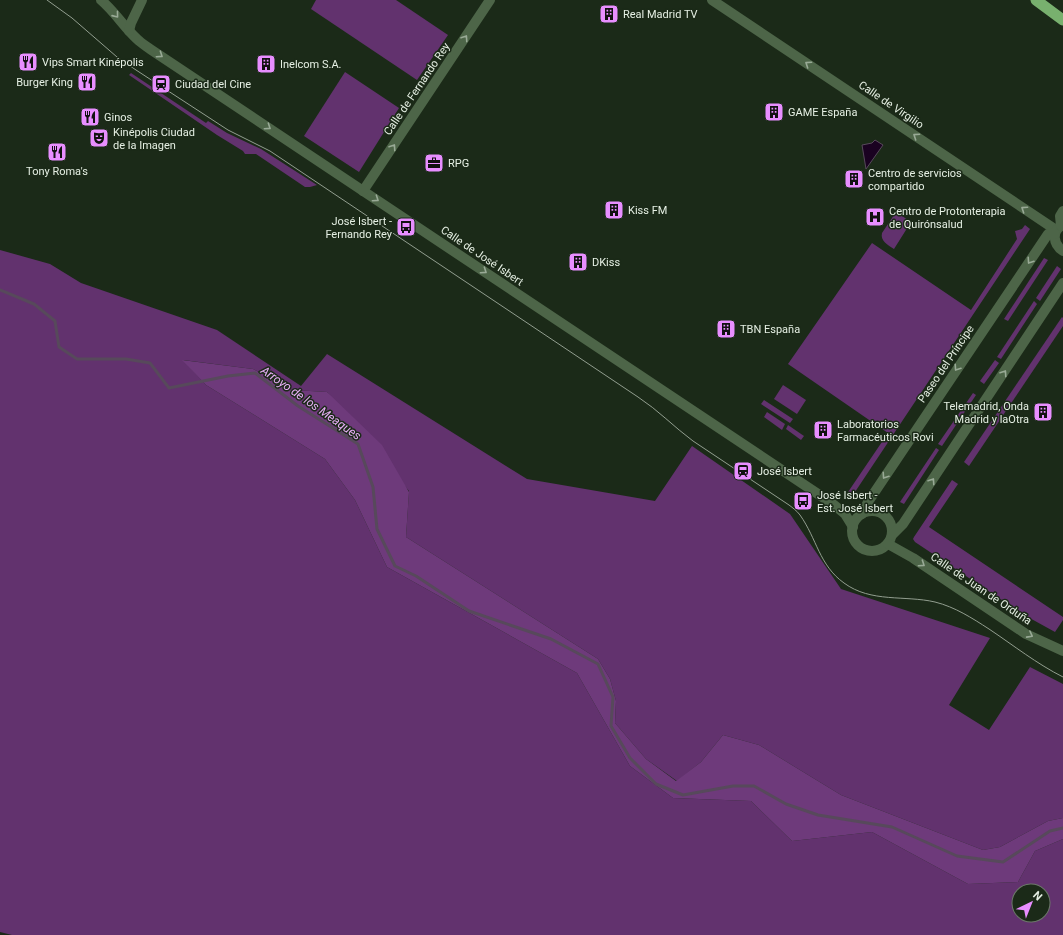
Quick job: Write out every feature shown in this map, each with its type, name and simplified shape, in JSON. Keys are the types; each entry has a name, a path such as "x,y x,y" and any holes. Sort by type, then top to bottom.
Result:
{"highway":[{"path":"1036,0 1063,20"}],"street":[{"name":"Calle de José Isbert","path":"101,0 110,8 138,41 833,504 845,514 853,527"},
{"path":"129,31 130,23 142,0"},
{"name":"Calle de Fernando Rey","path":"363,191 490,0"},
{"name":"Calle de Virgilio","path":"712,0 1059,229"},
{"path":"1063,211 1060,216 1059,229 1055,241 1058,247 1063,251"},
{"name":"Paseo del Príncipe","path":"862,514 868,502 1048,234 1059,229"},
{"path":"890,539 892,526 888,518 880,513 871,511 862,514 856,519 853,527 853,538 859,546 869,551 880,550 890,539 903,524 1063,283"},
{"name":"Calle de Juan de Orduña","path":"890,539 913,558 1026,634 1063,651"}],"shaded area":[{"path":"316,0 396,0 448,35 417,80 311,9"},
{"path":"345,72 399,108 359,172 304,136"},
{"path":"131,73 206,123 208,121 227,133 261,149 317,185 305,187 256,154 245,154 243,151 129,75"},
{"path":"875,140 883,145 866,169 862,145 872,143"},
{"path":"896,212 911,222 894,249 882,238 882,233"},
{"path":"1025,225 1030,229 851,498 846,495 888,433 788,364 872,243 971,310 1017,239 1015,231 1022,229"},
{"path":"0,250 50,264 81,283 217,330 301,386 327,354 527,479 655,501 692,446 790,514 841,589 990,638 949,705 989,730 1030,667 1063,684 1063,818 1048,821 1000,847 983,850 841,795 759,745 723,735 701,762 677,781 646,759 615,723 616,701 610,679 598,659 406,537 409,491 327,392 293,390 253,369 183,360 206,385 325,459 355,500 387,567 577,673 630,766 673,798 751,801 792,841 872,832 968,884 1018,882 1035,851 1063,839 1063,935 12,935 0,932"},
{"path":"1044,258 1048,260 1008,321 1004,319"},
{"path":"1057,266 1061,269 1040,301 1036,298"},
{"path":"1034,301 1037,304 1001,359 997,357"},
{"path":"1062,317 1063,326 969,466 964,462"},
{"path":"182,360 253,369 293,390 327,392 382,445 409,492 406,537 598,659 610,679 616,701 615,723 646,759 676,781 701,762 723,735 759,745 841,795 983,850 1000,847 1048,821 1063,818 1063,839 1035,851 1018,882 968,884 872,832 792,841 751,801 673,798 630,766 577,673 387,567 355,500 325,459 206,385"},
{"path":"995,360 999,363 984,384 980,381"},
{"path":"783,385 806,400 797,414 774,399"},
{"path":"973,393 976,395 942,446 938,444"},
{"path":"764,400 793,419 790,423 761,404"},
{"path":"767,412 785,424 782,430 764,417"},
{"path":"788,425 804,436 801,440 786,429"},
{"path":"936,448 939,450 904,504 900,502"},
{"path":"952,480 958,484 929,527 1063,617 1063,620 1055,632 1026,616 915,542 913,539 914,537"}],"waterway":[{"name":"Arroyo de los Meaques","path":"0,290 34,304 55,321 59,347 77,359 126,359 150,363 169,388 228,376 255,373 298,406 358,444 373,487 377,529 395,566 416,576 469,611 551,639 598,664 613,697 611,726 630,758 656,784 683,795 733,786 754,786 786,804 818,815 892,827 957,856 1003,862 1050,831 1063,828"}],"tram line":[{"path":"47,0 72,18 117,57 136,70 228,130 270,151 638,397 693,441 789,505 799,514 806,524 829,568 844,583 865,593 877,596 935,602 963,613 1034,660 1063,677"}],"place":[{"name":"Real Madrid TV","path":"609,14"},
{"name":"Vips Smart Kinépolis","path":"28,62"},
{"name":"Inelcom S.A.","path":"266,64"},
{"name":"Burger King","path":"87,82"},
{"name":"Ciudad del Cine","path":"161,84"},
{"name":"GAME España","path":"774,112"},
{"name":"Ginos","path":"90,117"},
{"name":"Kinépolis Ciudad de la Imagen","path":"99,138"},
{"name":"Tony Roma's","path":"57,152"},
{"name":"RPG","path":"434,163"},
{"name":"Centro de servicios compartido","path":"854,179"},
{"name":"Kiss FM","path":"614,210"},
{"name":"Centro de Protonterapia de Quirónsalud","path":"875,217"},
{"name":"José Isbert - Fernando Rey","path":"406,227"},
{"name":"DKiss","path":"578,262"},
{"name":"TBN España","path":"726,329"},
{"name":"Telemadrid, Onda Madrid y laOtra","path":"1043,412"},
{"name":"Laboratorios Farmacéuticos Rovi","path":"823,430"},
{"name":"José Isbert","path":"743,471"},
{"name":"José Isbert - Est. José Isbert","path":"803,501"}]}
